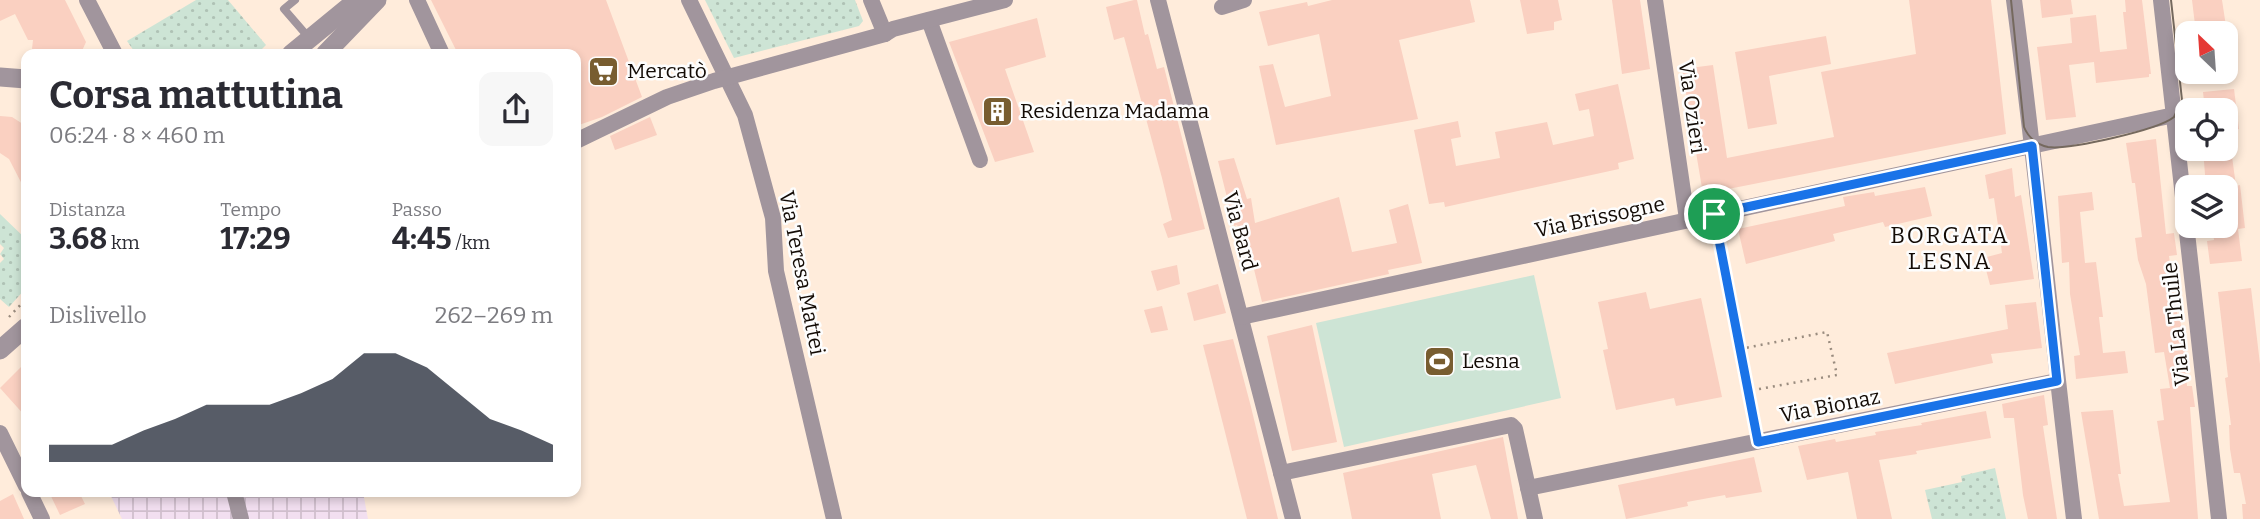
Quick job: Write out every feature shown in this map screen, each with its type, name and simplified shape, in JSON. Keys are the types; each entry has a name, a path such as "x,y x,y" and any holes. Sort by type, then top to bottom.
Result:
{"street":[{"path":"87,0 112,49"},
{"path":"314,47 357,0"},
{"path":"330,49 377,0"},
{"path":"416,0 440,49"},
{"name":"Via Teresa Mattei","path":"690,0 745,115 773,218 776,271 834,519"},
{"path":"871,0 884,34"},
{"path":"581,138 646,106 702,85 1005,0"},
{"name":"Via Bard","path":"1157,0 1293,519"},
{"path":"1222,7 1244,0"},
{"name":"Via Ozieri","path":"1656,0 1687,219"},
{"path":"2014,0 2074,519"},
{"name":"Via La Thuile","path":"2161,0 2219,519"},
{"path":"929,20 980,160"},
{"path":"0,77 21,79"},
{"name":"Via Brissogne","path":"1241,317 2174,116"},
{"path":"0,364 6,345 21,332"},
{"name":"Via Bionaz","path":"1528,488 2057,381"},
{"path":"1281,472 1511,425 1515,429 1535,519"},
{"path":"0,433 21,476"},
{"path":"31,497 42,519"},
{"path":"235,497 241,519"}],"lane":[{"path":"295,0 284,9 314,47"}],"path":[{"path":"1714,214 1758,442"},
{"path":"9,317 21,304"},
{"path":"1740,349 1827,332 1837,375 1748,391"}],"shaded area":[{"path":"111,497 364,497 368,519 122,519"}],"green space":[{"path":"196,0 228,0 266,45 262,49 133,49 127,41"},
{"path":"705,0 855,0 863,21 859,26 734,58"},
{"path":"0,214 21,234 21,294 9,307 0,299 0,263 4,259 0,254 4,248 0,244"},
{"name":"Lesna","path":"1534,275 1561,398 1344,447 1316,323"},
{"path":"1995,468 2006,519 1932,519 1925,490 1962,482 1961,476"}],"building":[{"path":"0,0 65,0 86,42 83,49 32,49 33,40 28,40 15,14 0,21"},
{"name":"Mercatò","path":"431,0 606,0 642,97 581,124 581,49 456,49"},
{"path":"1137,0 1157,69 1164,67 1205,229 1168,238 1163,224 1172,220 1162,178 1124,37 1114,40 1106,7"},
{"path":"1332,0 1470,0 1475,22 1399,40 1418,119 1276,145 1259,66 1273,64 1285,107 1331,96 1319,34 1268,46 1259,12"},
{"path":"1520,0 1558,0 1562,20 1554,22 1554,30 1527,34"},
{"path":"1612,0 1640,0 1650,69 1622,74"},
{"path":"1909,0 1991,0 2006,134 1703,194 1682,69 1713,65 1727,158 1834,137 1821,72 1916,54"},
{"path":"2040,0 2071,0 2073,14 2042,18"},
{"path":"2125,0 2142,0 2151,74 2149,77 2096,83 2094,62 2069,65 2076,117 2046,120 2037,47 2072,43 2070,18 2096,15 2100,52 2127,49 2123,12 2126,12"},
{"path":"2192,0 2222,0 2225,21 2195,21"},
{"name":"Residenza Madama","path":"1037,18 1046,57 1005,69 1034,152 995,162 949,42"},
{"path":"1826,36 1831,64 1769,76 1777,124 1748,129 1735,52"},
{"path":"1618,84 1634,159 1618,163 1619,169 1445,207 1444,202 1429,204 1414,130 1458,121 1461,137 1451,139 1456,166 1500,158 1495,132 1547,122 1553,145 1594,136 1589,109 1579,111 1575,94"},
{"path":"2234,89 2235,98 2204,98 2203,92"},
{"path":"0,116 12,117 21,123 21,182 9,159 0,153"},
{"path":"650,117 657,135 615,150 610,136"},
{"path":"2156,139 2166,234 2174,233 2177,255 2169,256 2185,349 2187,386 2192,386 2195,407 2190,407 2198,519 2099,519 2081,412 2113,410 2121,474 2118,474 2124,506 2170,502 2157,421 2164,420 2160,389 2170,388 2164,352 2155,353 2146,284 2138,260 2135,238 2142,237 2135,183 2132,183 2126,143"},
{"path":"1234,158 1247,199 1251,198 1255,223 1339,197 1352,252 1397,243 1389,210 1408,204 1422,263 1388,270 1389,274 1262,302 1250,253 1237,225 1234,226 1218,161"},
{"path":"2204,161 2233,161 2235,175 2205,175"},
{"path":"2012,168 2015,197 2021,195 2034,279 1990,285 1983,258 2002,253 1994,198 1989,199 1985,175"},
{"path":"2240,185 2245,228 2238,229"},
{"path":"1925,187 1932,216 1885,227 1883,222 1833,234 1835,241 1746,264 1738,229 1845,206 1843,197 1874,192 1875,196"},
{"path":"2092,192 2094,210 2080,212 2085,263 2096,262 2103,317 2099,317 2103,353 2125,351 2128,373 2076,379 2074,356 2080,355 2070,294 2069,262 2062,263 2058,196"},
{"path":"2238,229 2242,261 2210,264 2207,241 2238,238"},
{"path":"1177,265 1180,284 1157,291 1151,271"},
{"path":"1218,284 1226,313 1194,321 1187,293"},
{"path":"2251,288 2260,364 2260,519 2243,519 2242,504 2246,504 2240,473 2234,473 2225,378 2228,377 2218,292"},
{"path":"1646,292 1650,309 1701,298 1722,397 1676,406 1674,398 1616,410 1603,350 1608,349 1598,302"},
{"path":"2036,302 2042,348 1991,354 1993,363 1895,384 1887,353 2008,329 2005,305"},
{"path":"1162,306 1168,330 1151,333 1144,310"},
{"path":"1312,325 1337,442 1292,451 1267,336"},
{"path":"1233,339 1278,519 1247,519 1203,345"},
{"path":"21,367 21,411 0,388"},
{"path":"2044,395 2048,425 2043,426 2057,519 2028,519 2014,418 2004,418 2002,404"},
{"path":"1986,411 1991,438 1879,460 1892,519 1857,519 1848,472 1807,480 1798,446 1876,435 1875,432"},
{"path":"1503,437 1518,519 1491,519 1476,465 1432,474 1441,519 1352,519 1343,473"},
{"path":"1754,457 1762,492 1687,502 1688,506 1626,519 1618,485"},
{"path":"13,494 24,519 0,519 0,501"},
{"path":"51,497 82,497 85,504 60,515"}],"tram line":[{"path":"2011,0 2024,127 2030,137 2048,147 2093,142 2133,133 2174,117 2182,100 2171,0"}],"place":[{"name":"Mercatò","path":"604,71"},
{"name":"Residenza Madama","path":"997,111"},
{"name":"Lesna","path":"1439,361"}],"district":[{"name":"BORGATA LESNA","path":"1950,248"}],"route":[{"path":"2032,146 2057,381 1758,442 1714,214 2032,146"}]}
